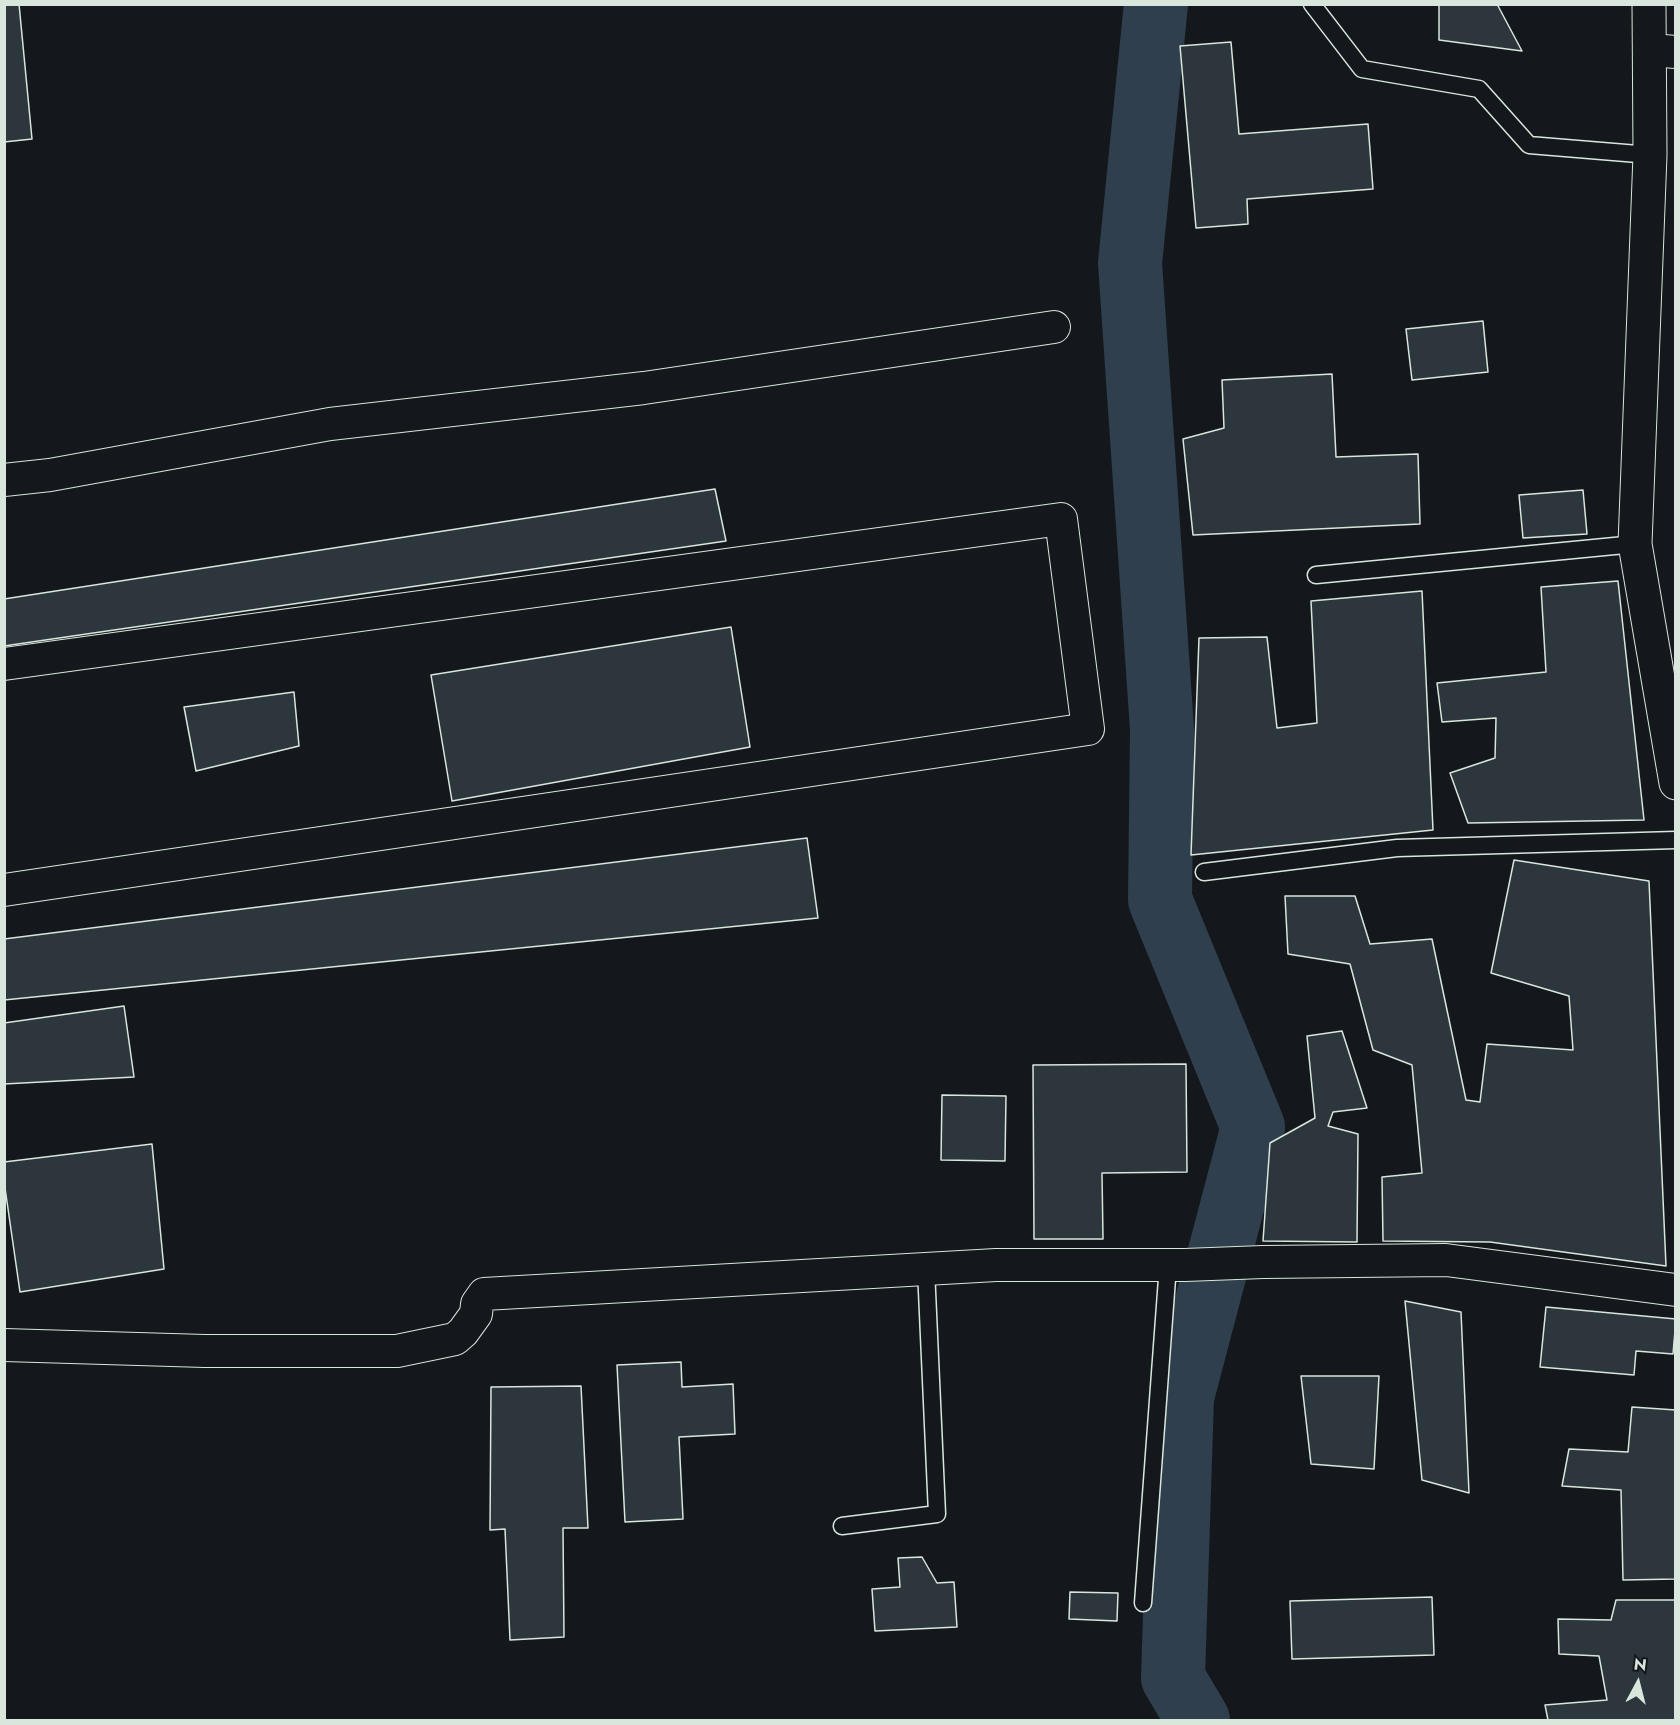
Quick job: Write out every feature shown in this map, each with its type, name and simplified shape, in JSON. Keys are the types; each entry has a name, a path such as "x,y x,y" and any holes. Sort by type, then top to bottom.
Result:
{"street":[{"path":"1649,4 1663,51 1650,155 1635,544 1676,783"},
{"path":"4,480 50,475 330,424 644,388 1054,327"},
{"path":"4,664 1060,519 1088,729 4,890"},
{"path":"4,1345 205,1351 397,1351 455,1339 476,1314 477,1304 484,1294 996,1265 1176,1265 1446,1260 1676,1290"}],"lane":[{"path":"1312,4 1362,69 1479,90 1528,145 1650,155"},
{"path":"1316,575 1635,544"},
{"path":"1204,872 1397,848 1676,840"},
{"path":"1143,1604 1176,1265"},
{"path":"842,1526 937,1514 926,1269"}],"building":[{"path":"4,4 19,4 32,139 4,142"},
{"path":"1439,4 1497,4 1522,51 1439,40"},
{"path":"1231,42 1239,134 1368,124 1373,189 1247,199 1248,224 1196,228 1180,46"},
{"path":"1483,321 1488,372 1412,380 1406,329"},
{"path":"1332,374 1336,457 1418,454 1420,524 1193,535 1183,439 1224,428 1222,380"},
{"path":"715,489 726,541 4,646 4,599"},
{"path":"1583,490 1587,534 1523,538 1519,495"},
{"path":"1618,581 1644,820 1468,823 1450,773 1495,758 1496,718 1442,722 1437,683 1546,672 1541,587"},
{"path":"1422,591 1433,830 1191,855 1199,638 1267,637 1277,728 1317,723 1311,601"},
{"path":"731,627 750,747 452,801 431,675"},
{"path":"294,692 299,746 196,771 184,707"},
{"path":"807,838 818,918 4,1000 4,939"},
{"path":"1514,860 1649,881 1666,1266 1490,1242 1383,1241 1382,1177 1422,1173 1412,1065 1373,1050 1350,964 1288,954 1285,896 1355,896 1370,944 1432,939 1466,1100 1480,1102 1487,1044 1573,1050 1569,996 1491,973"},
{"path":"124,1006 134,1077 4,1084 4,1023"},
{"path":"1342,1031 1367,1108 1333,1112 1328,1126 1358,1134 1357,1242 1263,1241 1270,1143 1315,1118 1307,1036"},
{"path":"1186,1064 1187,1172 1102,1173 1103,1239 1034,1239 1033,1065"},
{"path":"942,1095 1006,1096 1005,1161 941,1160"},
{"path":"152,1144 164,1269 20,1292 4,1181 4,1162"},
{"path":"1405,1301 1461,1312 1469,1493 1422,1480"},
{"path":"1546,1307 1676,1319 1673,1354 1636,1351 1634,1375 1540,1367"},
{"path":"681,1362 682,1387 733,1384 735,1434 679,1437 683,1519 625,1522 617,1365"},
{"path":"1301,1376 1379,1376 1374,1469 1311,1464"},
{"path":"581,1386 588,1528 563,1528 564,1637 510,1640 505,1529 490,1530 491,1387"},
{"path":"1632,1407 1676,1410 1676,1579 1623,1580 1621,1490 1562,1486 1569,1449 1628,1452"},
{"path":"922,1557 937,1583 954,1582 957,1627 875,1631 872,1589 900,1587 898,1558"},
{"path":"1070,1592 1118,1593 1117,1621 1069,1619"},
{"path":"1432,1597 1434,1655 1292,1659 1290,1601"},
{"path":"1616,1600 1676,1600 1676,1720 1548,1720 1545,1705 1607,1700 1599,1656 1559,1654 1558,1619 1611,1620"}],"waterway":[{"path":"1156,4 1130,263 1162,729 1160,900 1253,1127 1182,1397 1173,1678 1198,1720"}]}
